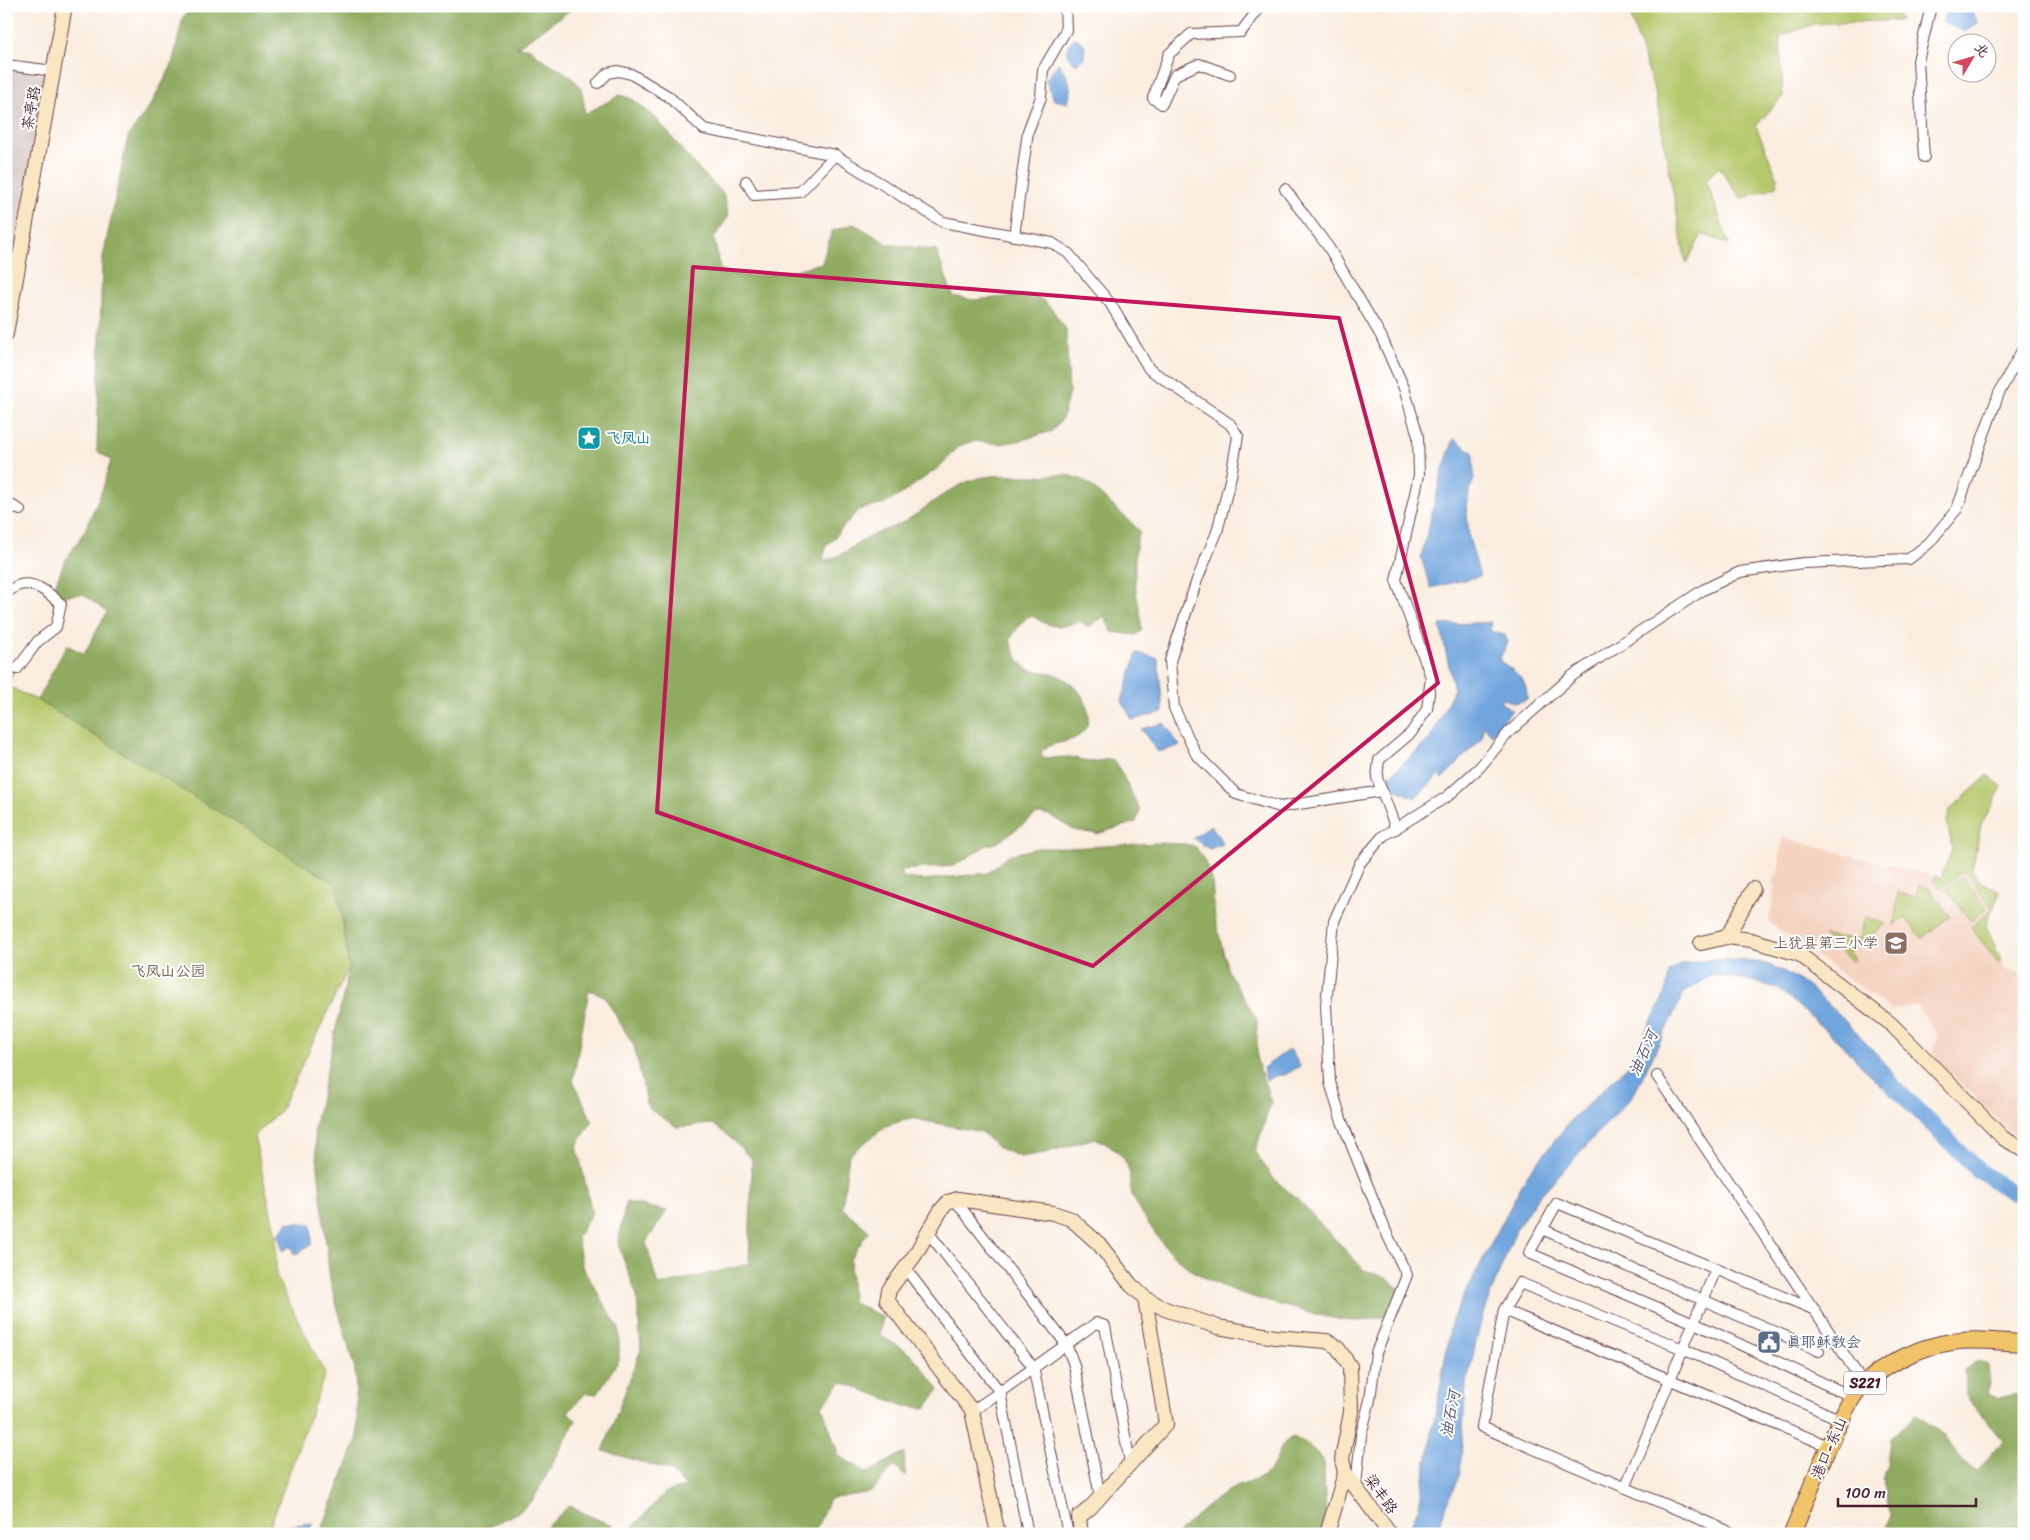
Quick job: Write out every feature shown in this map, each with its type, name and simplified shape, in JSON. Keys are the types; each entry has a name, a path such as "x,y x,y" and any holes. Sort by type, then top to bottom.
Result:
{"main road":[{"name":"港口-东山","path":"1792,1534 1828,1446 1853,1397 1864,1384 1905,1357 1952,1341 2024,1343"}],"street":[{"name":"茶亭路","path":"6,334 9,303 65,6"},
{"path":"1014,236 1028,131 1041,97 1043,70 1066,30 1065,6"},
{"path":"1230,75 1199,64 1175,75 1162,104 1153,98 1169,54 1191,34 1241,32 1261,6"},
{"path":"1924,157 1918,62 1931,6"},
{"path":"6,65 54,71"},
{"path":"598,83 608,73 618,71 631,74 668,96 704,129 834,155 944,222 1052,243 1068,253 1110,303 1149,369 1230,424 1238,436 1232,476 1217,532 1197,580 1170,661 1174,708 1196,754 1236,794 1280,807 1382,791"},
{"path":"746,181 754,195 800,192 834,155"},
{"path":"1285,189 1330,248 1382,336 1404,388 1418,436 1419,474 1396,580 1431,677 1427,708 1411,733 1379,760 1378,778 1396,829"},
{"path":"1356,1486 1359,1445 1370,1400 1376,1353 1407,1275 1384,1225 1341,1119 1330,1082 1326,1006 1334,921 1360,863 1383,836 1448,796 1480,767 1509,732 1572,676 1703,590 1740,572 1803,562 1909,559 1929,544 1957,509 1999,393 2024,347"},
{"path":"6,502 20,510"},
{"path":"6,592 19,585 33,585 48,593 61,604 56,627 38,640 17,668"},
{"path":"1727,937 1753,888"},
{"path":"1701,944 1727,937 1751,940 1799,954 1891,1024 2003,1138 2024,1150"},
{"path":"1657,1076 1864,1384"},
{"path":"955,1200 1066,1344 1074,1365 1100,1496"},
{"path":"998,1534 972,1411 886,1300 889,1290 941,1210 948,1202 955,1200 1052,1213 1071,1219 1085,1229 1099,1244 1131,1285 1145,1298 1165,1308 1218,1327 1275,1337 1327,1341 1337,1347 1350,1366 1352,1412 1342,1460 1344,1473 1327,1534"},
{"path":"1815,1310 1557,1203 1529,1253 1694,1323 1853,1397"},
{"path":"1542,1229 1819,1351"},
{"path":"928,1232 1033,1368 1068,1534"},
{"path":"905,1268 1000,1392 1028,1534"},
{"path":"1625,1488 1716,1269"},
{"path":"1735,1534 1482,1427 1504,1310 1520,1283 1683,1349 1841,1420"},
{"path":"1081,1534 1079,1517 1166,1424 1145,1298"},
{"path":"1504,1310 1828,1446"},
{"path":"972,1411 1096,1324 1105,1326 1130,1464"},
{"name":"梁丰路","path":"1344,1473 1356,1486 1390,1534"}],"highlighted area":[{"path":"693,267 1339,318 1438,683 1093,966 657,812"}],"shaded area":[{"path":"6,68 45,74 9,295 6,295"},
{"name":"上犹县第三小学","path":"1988,775 2002,787 1981,825 1972,871 1979,881 2000,891 1986,925 2004,968 2024,974 2024,1140 2013,1135 1933,1056 1937,1034 1916,1005 1892,1010 1769,922 1775,886 1772,885 1774,875 1777,876 1783,838 1941,878 1952,849 1947,821 1950,810"}],"green space":[{"path":"193,6 576,6 517,47 530,48 542,59 571,77 581,90 585,114 620,95 632,99 655,117 693,163 723,193 729,215 714,238 720,269 743,276 756,276 770,275 822,263 832,231 854,224 888,244 936,250 953,296 973,300 1028,295 1044,301 1051,308 1066,329 1069,392 1062,419 1052,431 1019,441 1000,444 974,441 959,446 942,465 900,495 885,504 858,510 826,547 823,560 835,557 867,538 906,521 947,493 975,479 995,476 1064,475 1083,480 1089,484 1140,531 1136,551 1135,583 1141,631 1136,635 1112,632 1104,616 1089,627 1080,621 1063,626 1050,625 1029,616 1010,639 1016,655 1027,668 1056,675 1074,686 1083,698 1089,714 1086,727 1080,735 1071,740 1045,748 1041,751 1042,758 1070,757 1091,762 1111,759 1116,762 1140,810 1136,822 1097,834 1074,830 1049,815 1037,814 997,843 987,845 954,866 900,870 903,878 924,880 988,873 1008,855 1038,848 1156,843 1186,844 1196,847 1205,862 1212,880 1215,919 1228,971 1257,1020 1257,1061 1271,1102 1255,1152 1272,1177 1298,1200 1364,1270 1385,1277 1402,1291 1399,1312 1379,1318 1358,1321 1333,1318 1253,1297 1217,1284 1200,1275 1184,1264 1157,1236 1132,1194 1129,1171 1124,1159 1116,1151 1095,1138 1045,1153 1020,1157 997,1147 981,1132 910,1118 886,1126 849,1155 842,1208 869,1231 850,1259 852,1302 883,1317 880,1335 911,1354 939,1389 926,1408 905,1406 842,1382 822,1406 839,1456 868,1473 904,1452 905,1476 894,1466 871,1492 829,1499 814,1534 539,1534 569,1506 627,1533 666,1492 686,1487 669,1470 603,1451 641,1349 637,1296 618,1244 626,1202 667,1211 646,1242 658,1286 749,1264 752,1160 734,1141 713,1124 677,1127 648,1108 634,1046 604,996 589,990 573,1080 592,1121 577,1146 592,1213 577,1237 582,1266 619,1329 619,1360 597,1394 586,1393 568,1412 576,1420 533,1500 519,1512 490,1526 489,1534 320,1534 358,1437 355,1370 330,1281 314,1129 349,968 337,885 37,700 67,645 84,654 107,612 83,594 50,597 64,563 85,530 103,488 111,460 97,451 102,262 128,137 153,101 172,65 183,17"},
{"path":"1627,6 1893,6 1901,20 1815,24 1780,36 1783,96 1756,126 1777,177 1777,186 1741,199 1719,167 1706,180 1729,244 1702,234 1686,264 1655,92"},
{"name":"飞凤山公园","path":"6,661 16,664 8,686 37,700 337,884 352,961 280,1111 254,1136 276,1235 276,1276 325,1374 267,1534 6,1534"},
{"path":"1988,775 2002,787 1981,825 1972,871 1979,881 2000,891 1993,909 1963,871 1941,888 1933,882 1935,876 1941,878 1952,849 1947,821 1950,810"},
{"path":"1962,876 1987,908 1971,921 1946,889"},
{"path":"1919,885 1928,887 1950,916 1922,938 1905,917 1894,925 1898,893 1916,897"},
{"path":"1992,909 1986,925 2001,960 1998,963 1971,927"},
{"path":"1865,917 1886,924 1848,952 1855,959 1852,961 1823,936 1860,939"},
{"path":"1978,1360 1988,1366 1990,1384 1987,1394 1999,1399 2024,1392 2024,1534 1883,1534 1892,1515 1882,1479 1887,1466 1890,1438 1917,1415 1942,1434 1966,1464 1977,1472 2003,1440 1965,1395 1966,1381 1964,1371"},
{"path":"1293,1437 1306,1443 1323,1459 1326,1514 1320,1534 1177,1534 1222,1495 1267,1473 1284,1444"}],"water":[{"path":"1949,6 1971,6 1969,8 1978,23 1965,32 1942,22"},
{"path":"1075,37 1085,45 1084,58 1075,64 1067,54 1068,45"},
{"path":"1058,63 1069,82 1068,103 1054,100 1046,80"},
{"path":"1454,439 1473,452 1474,477 1466,504 1469,538 1480,576 1431,588 1421,558 1442,472"},
{"path":"1491,622 1490,631 1505,635 1508,642 1499,660 1515,672 1523,681 1527,692 1527,700 1514,703 1505,699 1499,701 1512,710 1492,735 1483,725 1482,738 1442,779 1440,774 1415,798 1395,789 1387,778 1430,739 1454,689 1440,625"},
{"path":"1137,653 1158,658 1163,712 1132,720 1122,701"},
{"path":"1164,723 1180,746 1158,752 1141,729"},
{"path":"1211,825 1223,844 1209,849 1193,838"},
{"path":"1715,959 1763,963 1786,973 1820,997 1895,1075 1881,1087 1841,1044 1779,989 1749,980 1712,975 1684,993 1634,1094 1534,1202 1516,1230 1483,1313 1466,1385 1460,1473 1435,1534 1407,1534 1419,1506 1452,1319 1527,1175 1572,1119 1630,1064 1666,992 1669,972 1681,964"},
{"path":"1290,1049 1300,1066 1285,1075 1278,1075 1266,1080 1263,1068"},
{"path":"288,1222 311,1224 312,1244 295,1255 290,1246 283,1251 278,1235"},
{"path":"313,1523 307,1534 271,1534 278,1527"}],"waterway":[{"name":"油石河","path":"1873,1066 1979,1171 2024,1200"}],"place":[{"name":"飞凤山","path":"589,438"},
{"name":"上犹县第三小学","path":"1896,943"},
{"name":"真耶稣教会","path":"1769,1342"}]}
